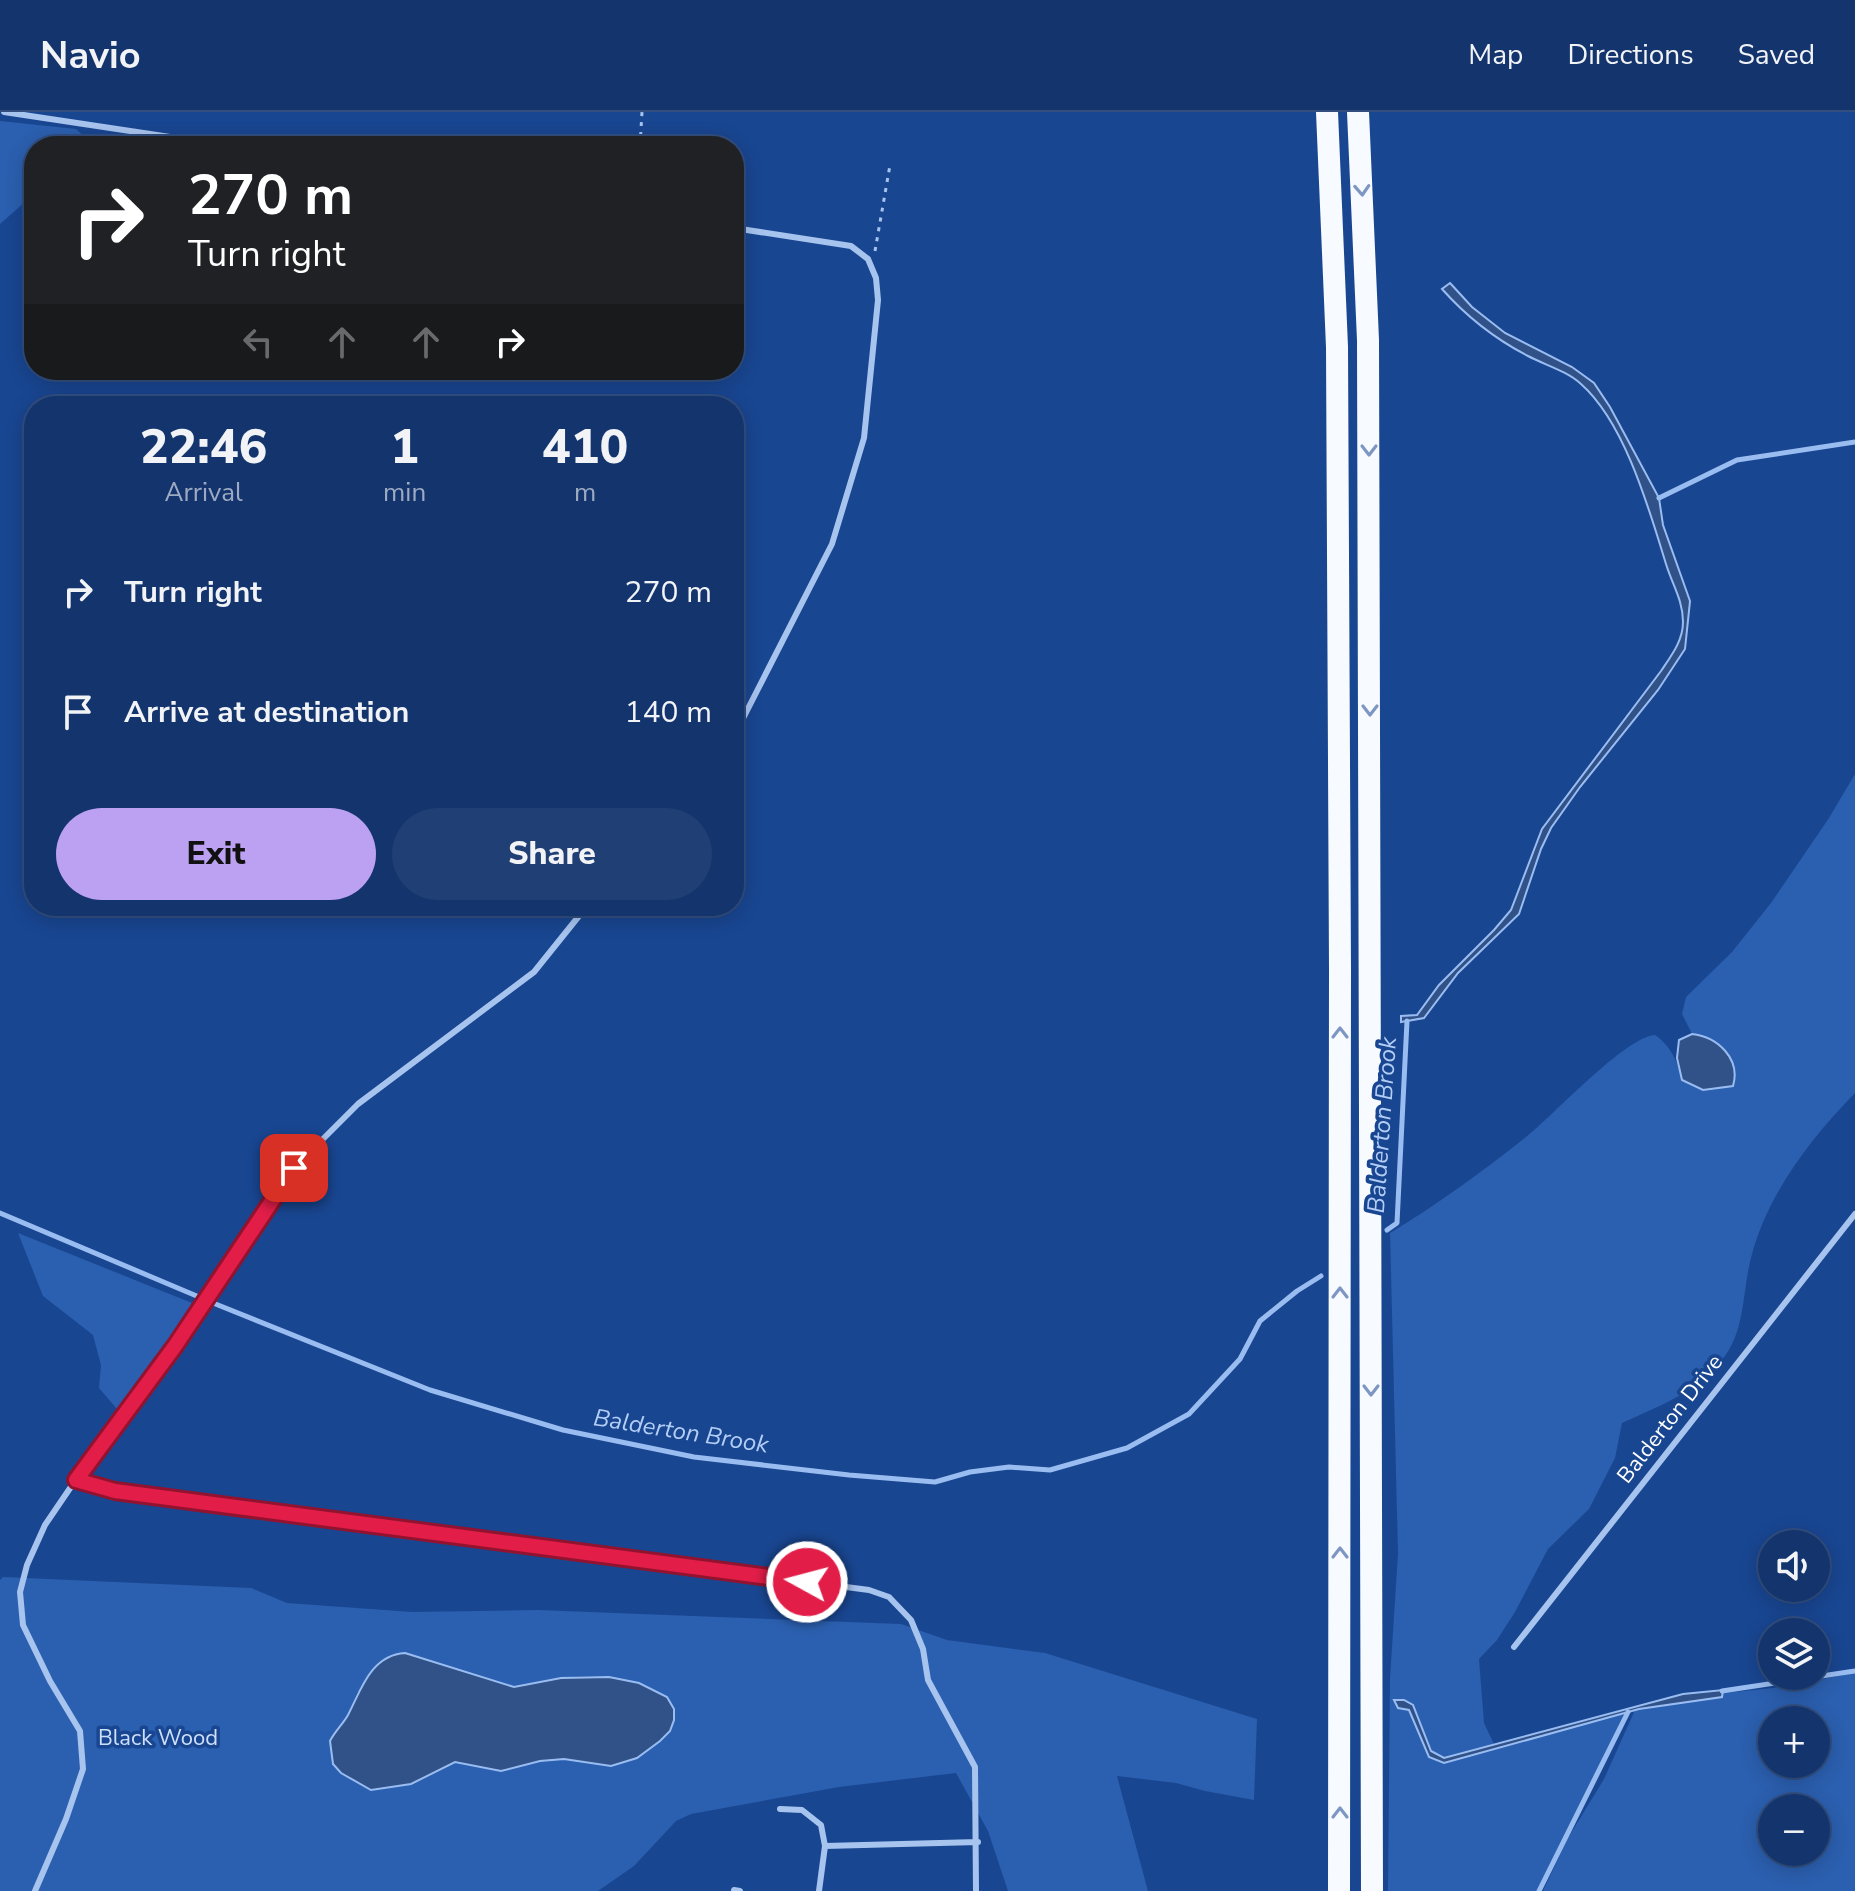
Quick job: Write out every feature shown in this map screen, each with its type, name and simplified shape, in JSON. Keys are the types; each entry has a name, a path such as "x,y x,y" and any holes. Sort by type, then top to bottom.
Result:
{"highway":[{"path":"1327,112 1337,347 1339,1891"},
{"path":"1358,112 1368,356 1372,1891"}],"lane":[{"path":"4,112 164,136"},
{"path":"744,230 851,246 868,259 878,300 864,438 832,544 744,716"},
{"path":"35,1891 66,1819 83,1769 80,1731 50,1681 23,1625 20,1592 27,1565 45,1525 200,1310 294,1168 358,1104 534,972 579,916"},
{"name":"Balderton Drive","path":"1514,1647 1855,1214"},
{"path":"76,1480 115,1491 869,1590 889,1597 911,1620 923,1649 928,1680 975,1767 976,1891"},
{"path":"780,1809 802,1810 821,1825 825,1846 819,1891"},
{"path":"825,1846 978,1842"},
{"path":"734,1890 740,1891"}],"path":[{"path":"641,136 642,112"},
{"path":"872,270 890,165"}],"green space":[{"path":"0,121 76,129 84,136 24,136 24,203 0,224"},
{"path":"1855,774 1855,1093 1822,1129 1792,1169 1768,1212 1751,1258 1737,1331 1727,1353 1693,1387 1622,1423 1615,1458 1589,1509 1548,1549 1515,1612 1497,1640 1479,1659 1484,1723 1494,1744 1490,1747 1628,1712 1539,1891 1388,1891 1390,1678 1398,1554 1390,1233 1443,1199 1509,1150 1608,1062 1642,1039 1655,1035 1666,1044 1682,1080 1697,1034 1692,1034 1682,1014 1686,997 1732,952 1771,903"},
{"path":"18,1233 197,1305 164,1352 117,1409 99,1388 101,1365 93,1335 43,1296"},
{"name":"Black Wood","path":"3,1577 251,1588 287,1603 412,1612 538,1610 901,1624 947,1640 1045,1653 1257,1719 1254,1800 1176,1783 1117,1776 1148,1891 1008,1891 988,1831 956,1773 839,1787 691,1814 676,1821 634,1866 598,1891 0,1891 0,1580","holes":["405,1653 484,1681 511,1687 573,1677 628,1681 660,1694 670,1705 674,1720 611,1766 564,1759 540,1761 501,1771 455,1762 411,1784 335,1732 347,1717 357,1693"]},
{"path":"1855,1673 1855,1891 1543,1891 1568,1838 1604,1779 1635,1710 1685,1697 1758,1690 1830,1690 1830,1678"}],"shaded area":[{"path":"1450,283 1472,307 1505,333 1572,367 1594,383 1659,498 1663,525 1690,601 1685,649 1658,690 1551,828 1519,914 1458,973 1424,1018 1401,1022 1401,1016 1417,1015 1439,985 1511,910 1542,829 1661,671 1679,642 1683,622 1679,599 1634,468 1597,401 1575,379 1516,349 1471,318 1442,289"},
{"path":"1692,1034 1710,1040 1725,1051 1734,1067 1733,1086 1703,1090 1682,1080 1677,1058 1679,1040"},
{"path":"405,1653 514,1687 561,1678 609,1677 639,1683 667,1697 674,1709 674,1720 670,1731 637,1758 611,1766 564,1759 540,1761 501,1771 455,1762 411,1784 371,1790 341,1773 333,1764 330,1741 375,1667 393,1655"},
{"path":"1723,1690 1722,1697 1639,1709 1444,1763 1429,1757 1409,1710 1398,1708 1394,1700 1404,1700 1413,1705 1431,1751 1444,1758 1683,1694"}],"waterway":[{"path":"1659,498 1737,460 1855,442"},
{"name":"Balderton Brook","path":"1387,1230 1397,1223 1407,1021"},
{"name":"Balderton Brook","path":"0,1213 430,1390 563,1430 694,1457 935,1482 970,1472 1009,1467 1050,1470 1127,1448 1189,1414 1240,1359 1260,1321 1321,1276"},
{"path":"1722,1691 1855,1671"},
{"path":"1539,1891 1628,1712"}],"route":[{"path":"294,1168 175,1346 76,1480 115,1491 807,1582"}]}
